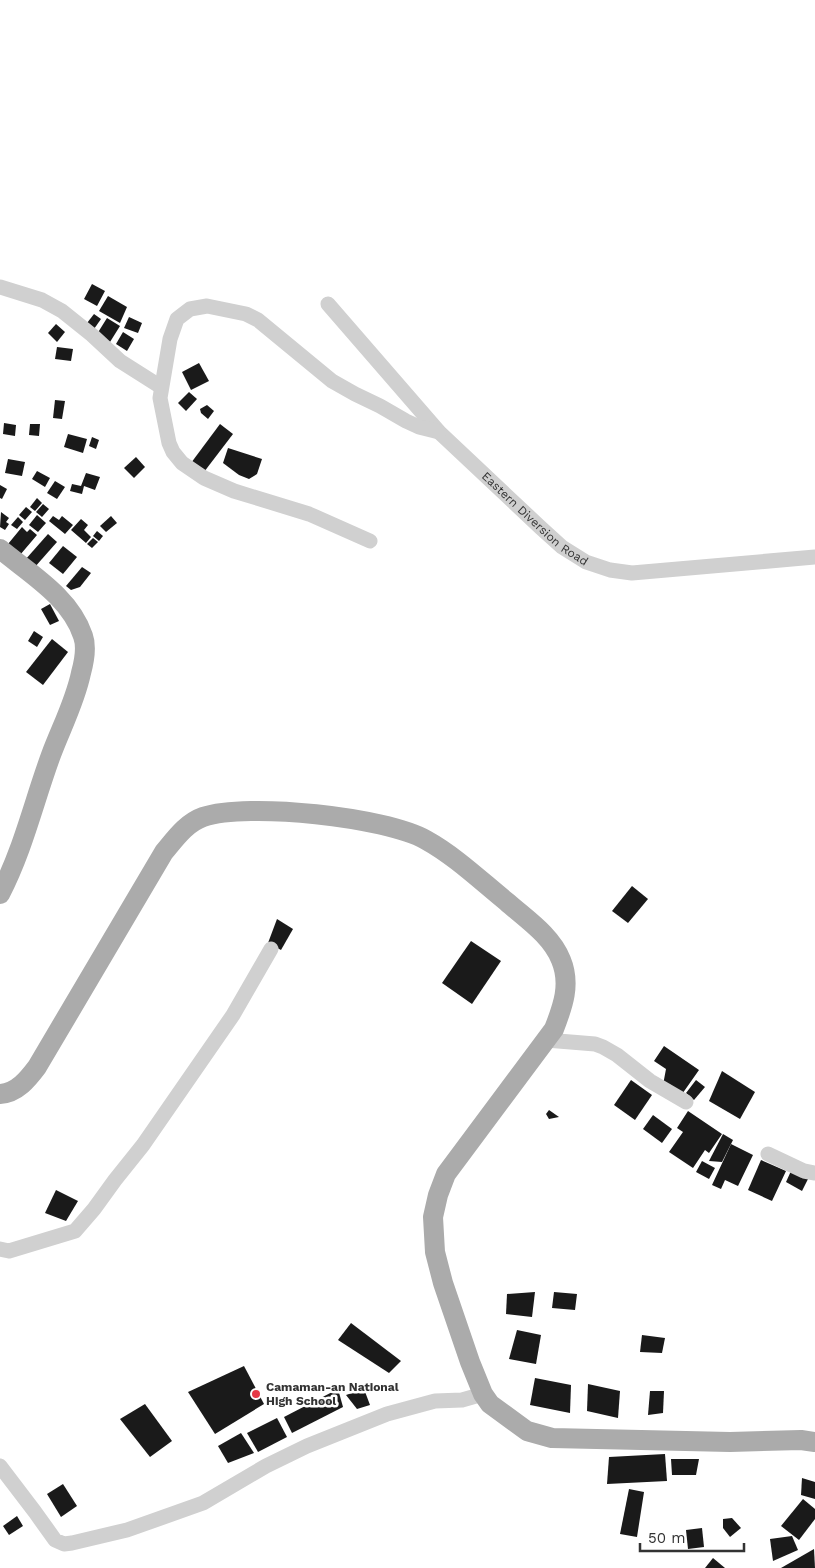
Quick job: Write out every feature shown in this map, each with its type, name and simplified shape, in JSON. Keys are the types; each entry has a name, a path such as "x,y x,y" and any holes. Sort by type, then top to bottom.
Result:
{"main road":[{"path":"0,549 52,591 66,605 76,620 84,638 85,656 75,695 51,755 25,833 0,894"},
{"path":"0,1094 5,1094 24,1084 38,1067 164,852 183,829 201,817 221,812 295,812 360,820 403,830 426,840 448,855 549,939 562,960 567,988 554,1029 446,1174 438,1195 433,1217 435,1252 442,1283 483,1394 490,1404 527,1431 552,1438 730,1442 800,1440 815,1442"}],"street":[{"path":"0,287 42,300 62,311 120,361 161,387"},
{"name":"Eastern Diversion Road","path":"328,304 439,432 562,547 586,562 610,570 632,573 815,557"},
{"path":"370,541 309,514 234,491 204,478 182,463 169,443 160,398 170,339 178,319 190,309 207,306 241,313 258,320 332,382 406,421 419,427 439,432"},
{"path":"0,1249 9,1251 75,1231 94,1210 149,1137 233,1016 271,949"},
{"path":"546,1040 595,1044 603,1047 617,1055 650,1081 686,1102"},
{"path":"768,1154 804,1171 815,1173"},
{"path":"0,1466 54,1540 64,1544 72,1543 127,1530 203,1503 266,1466 307,1446 387,1414 435,1401 462,1400 483,1394"}],"building":[{"path":"92,284 105,291 97,306 84,299"},
{"path":"108,296 127,307 120,323 99,311"},
{"path":"94,314 101,319 94,329 87,323"},
{"path":"129,317 142,323 138,333 124,328"},
{"path":"107,318 120,326 110,342 97,334"},
{"path":"56,324 65,332 57,342 48,333"},
{"path":"123,332 134,339 127,351 116,344"},
{"path":"57,347 73,349 71,361 55,359"},
{"path":"199,363 209,381 191,390 182,372"},
{"path":"189,392 197,399 186,411 178,403"},
{"path":"55,400 65,401 62,419 53,418"},
{"path":"207,405 214,411 208,419 201,413 200,409"},
{"path":"4,423 16,425 15,436 3,434"},
{"path":"30,424 40,424 39,436 29,435"},
{"path":"220,424 233,434 204,472 191,463"},
{"path":"68,434 87,439 83,453 64,447"},
{"path":"92,437 99,440 96,449 89,446"},
{"path":"228,448 262,459 257,474 249,479 239,475 223,463"},
{"path":"136,457 145,467 134,478 124,468"},
{"path":"8,459 25,462 22,476 5,473"},
{"path":"37,471 50,478 45,487 32,479"},
{"path":"86,473 100,477 95,490 84,486 82,494 70,491 72,484 81,486"},
{"path":"55,481 65,487 57,499 47,493"},
{"path":"0,485 7,489 2,499 0,498"},
{"path":"37,498 42,503 35,511 30,507"},
{"path":"43,504 49,509 42,517 36,512"},
{"path":"26,507 32,512 25,520 19,515"},
{"path":"1,512 9,518 6,522 9,524 5,530 0,527"},
{"path":"37,515 46,523 38,532 29,525"},
{"path":"53,516 59,520 62,516 73,525 65,534 49,521"},
{"path":"111,516 117,523 106,532 100,526"},
{"path":"18,517 23,522 17,529 11,525"},
{"path":"81,519 88,525 84,530 91,537 86,543 71,530"},
{"path":"22,527 27,532 30,529 37,535 20,555 8,544"},
{"path":"97,531 103,536 99,541 93,536"},
{"path":"48,534 57,542 34,568 25,560"},
{"path":"93,538 98,542 92,548 87,544"},
{"path":"63,546 77,557 63,574 49,563"},
{"path":"82,567 91,573 80,587 71,590 66,586"},
{"path":"50,604 59,621 50,625 41,609"},
{"path":"34,631 43,637 37,647 28,641"},
{"path":"52,639 68,652 43,685 26,672"},
{"path":"632,886 648,899 628,923 612,911"},
{"path":"277,919 293,929 281,950 268,943"},
{"path":"471,941 501,961 472,1004 442,983"},
{"path":"664,1046 699,1070 680,1097 663,1085 666,1069 654,1061"},
{"path":"722,1071 755,1092 740,1119 709,1101"},
{"path":"631,1080 652,1095 635,1120 614,1105"},
{"path":"696,1080 705,1087 694,1100 686,1093"},
{"path":"549,1110 559,1117 549,1119 546,1114"},
{"path":"688,1111 722,1134 709,1153 705,1150 693,1168 669,1152 683,1132 677,1128"},
{"path":"653,1115 672,1129 662,1143 643,1129"},
{"path":"723,1134 733,1140 722,1162 709,1161"},
{"path":"731,1144 753,1155 738,1186 725,1180 721,1189 712,1185"},
{"path":"761,1160 786,1171 772,1201 748,1190"},
{"path":"702,1161 715,1168 709,1179 696,1172"},
{"path":"791,1171 808,1179 802,1191 786,1182"},
{"path":"56,1190 78,1201 66,1221 45,1213"},
{"path":"535,1292 532,1317 506,1314 507,1294"},
{"path":"554,1292 577,1294 575,1310 552,1308"},
{"path":"351,1323 401,1361 389,1373 338,1340"},
{"path":"517,1330 541,1335 536,1364 509,1359"},
{"path":"642,1335 665,1338 662,1353 640,1352"},
{"path":"244,1366 264,1404 215,1434 188,1392"},
{"path":"535,1378 571,1385 570,1413 530,1405"},
{"path":"588,1384 620,1391 618,1418 587,1411"},
{"path":"338,1389 343,1407 292,1433 284,1417"},
{"path":"364,1389 370,1405 357,1409 346,1395"},
{"path":"650,1391 664,1391 663,1413 648,1415"},
{"path":"145,1404 172,1441 150,1457 120,1419"},
{"path":"277,1418 287,1437 258,1452 247,1433"},
{"path":"241,1433 254,1453 228,1463 218,1446"},
{"path":"665,1454 667,1481 607,1484 609,1457"},
{"path":"671,1459 699,1459 696,1475 672,1475"},
{"path":"802,1478 815,1482 815,1499 801,1495"},
{"path":"63,1484 77,1506 61,1517 47,1494"},
{"path":"629,1489 644,1492 637,1537 620,1534"},
{"path":"803,1499 815,1509 815,1519 799,1540 781,1526"},
{"path":"17,1516 23,1526 9,1535 3,1526"},
{"path":"732,1518 741,1528 730,1537 723,1528 723,1519"},
{"path":"702,1528 704,1547 688,1549 686,1530"},
{"path":"792,1536 798,1550 773,1561 770,1539"},
{"path":"814,1549 815,1568 781,1568"},
{"path":"713,1558 725,1568 705,1568"}],"place":[{"name":"Camaman-an National High School","path":"256,1394"}]}
